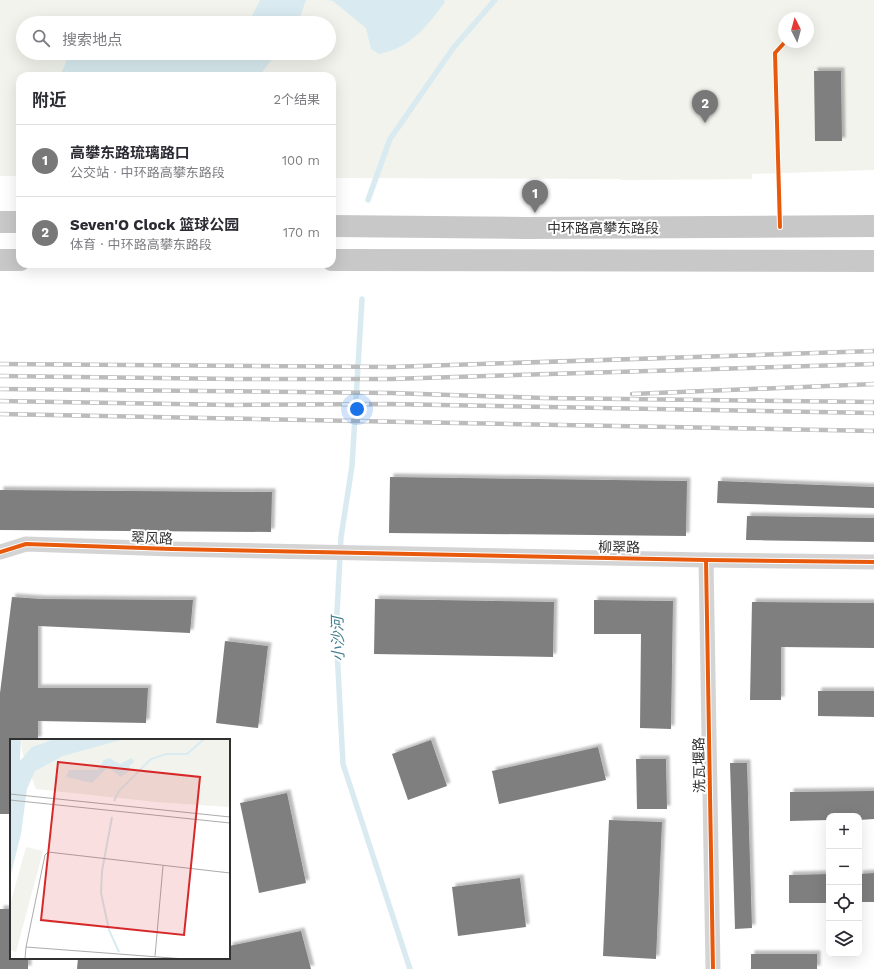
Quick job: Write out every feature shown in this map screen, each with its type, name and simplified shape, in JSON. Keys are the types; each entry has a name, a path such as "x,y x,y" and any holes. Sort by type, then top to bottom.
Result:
{"main road":[{"path":"0,222 16,222"},
{"name":"中环路高攀东路段","path":"336,226 526,228 874,226"},
{"path":"0,260 16,260"},
{"path":"336,260 874,261"}],"street":[{"name":"翠风路","path":"0,552 26,544 364,553"},
{"name":"柳翠路","path":"364,553 874,562"},
{"name":"洗瓦堰路","path":"706,560 713,969"}],"shaded area":[{"path":"0,0 874,0 874,170 752,174 752,179 621,180 336,178 336,72 16,72 16,176 0,176"},
{"path":"260,0 306,0 300,16 252,16"},
{"path":"327,0 444,0 445,2 417,35 400,47 379,54 371,49 366,28 333,1"},
{"path":"67,60 272,60 262,72 62,72"}],"building":[{"path":"814,71 841,71 842,141 815,141"},
{"path":"390,477 687,481 686,536 389,533"},
{"path":"718,481 874,487 874,508 717,503"},
{"path":"0,490 272,492 271,532 0,530"},
{"path":"747,516 874,518 874,542 746,540"},
{"path":"12,597 42,599 193,600 190,633 38,626 38,688 148,688 146,723 38,721 38,739 10,739 10,814 0,814 0,693"},
{"path":"375,599 554,602 553,657 374,654"},
{"path":"594,600 673,601 671,729 640,728 641,634 594,634"},
{"path":"752,602 874,603 874,648 781,647 781,700 750,700"},
{"path":"225,641 268,646 258,728 216,723"},
{"path":"818,691 874,691 874,717 818,716"},
{"path":"431,740 447,786 408,800 392,754"},
{"path":"598,747 606,780 499,804 492,771"},
{"path":"636,759 666,759 667,809 637,809"},
{"path":"730,763 747,763 752,928 735,929"},
{"path":"874,791 874,819 862,820 862,813 826,813 826,820 790,821 790,792"},
{"path":"287,793 306,883 259,893 240,803"},
{"path":"609,820 662,822 656,959 603,956"},
{"path":"874,873 874,902 862,902 862,874"},
{"path":"826,874 826,903 789,903 789,875"},
{"path":"520,878 526,927 458,936 452,887"},
{"path":"0,909 10,909 10,959 28,959 28,969 0,969"},
{"path":"301,931 311,969 77,969 78,959 230,959 230,946"},
{"path":"751,954 817,954 817,969 751,969"}],"waterway":[{"path":"368,200 390,139 454,47 495,0"},
{"name":"小沙河","path":"362,299 352,466 341,537 336,631 343,764 410,969"}],"railway":[{"path":"0,364 391,367 874,351"},
{"path":"0,376 234,379 391,379 874,364"},
{"path":"632,394 874,384"},
{"path":"0,389 391,393 544,398 874,402"},
{"path":"0,401 232,405 388,404 874,413"},
{"path":"0,414 874,431"}],"cycle path":[{"path":"780,48 775,53 780,227"},
{"path":"0,552 26,544 172,549 874,562"},
{"path":"706,560 713,969"}],"place":[{"name":"Seven'O Clock 篮球公园","path":"705,123"},
{"name":"高攀东路琉璃路口","path":"535,213"}]}
